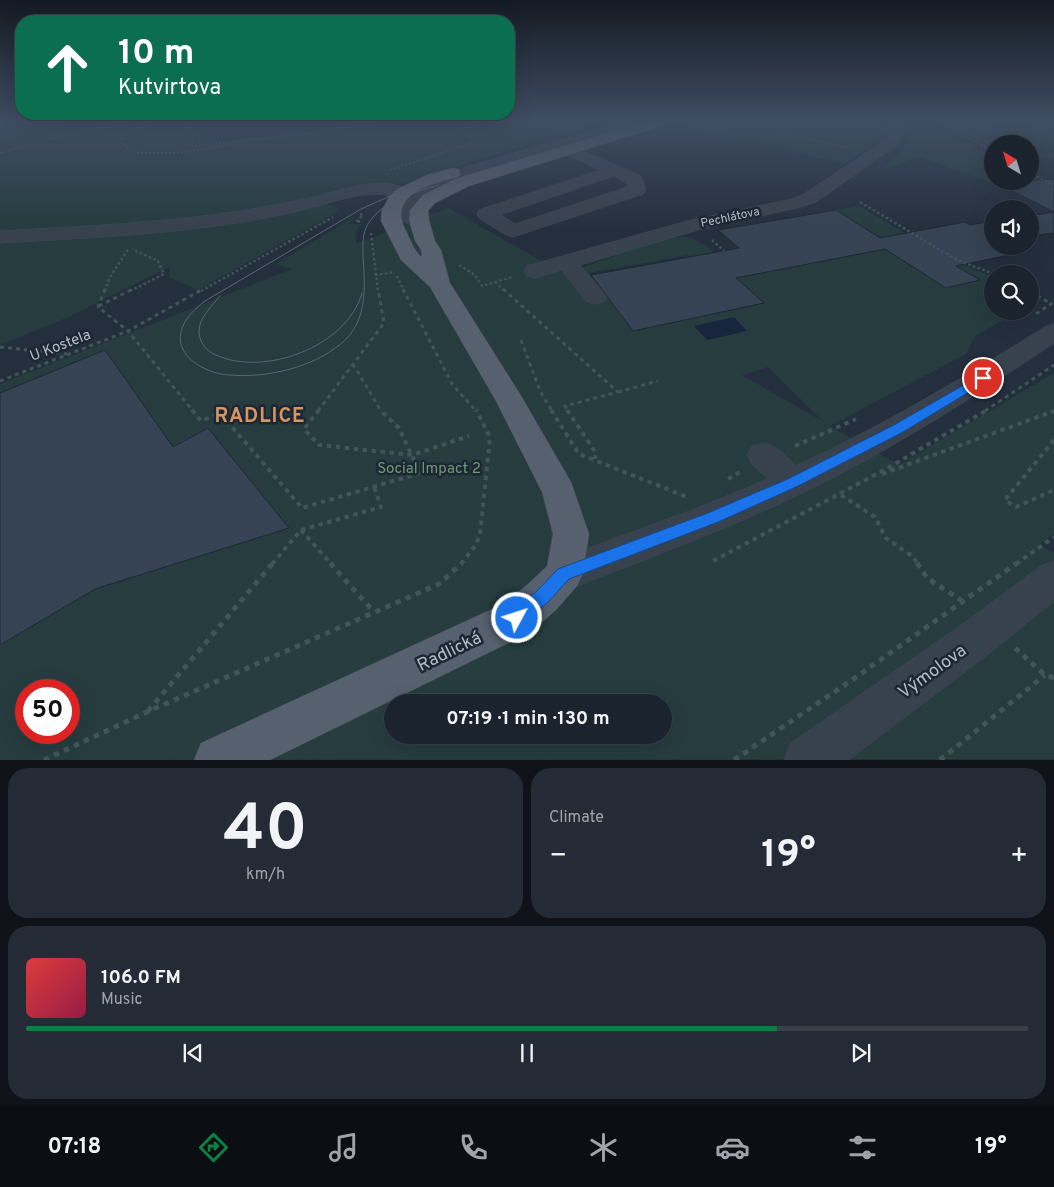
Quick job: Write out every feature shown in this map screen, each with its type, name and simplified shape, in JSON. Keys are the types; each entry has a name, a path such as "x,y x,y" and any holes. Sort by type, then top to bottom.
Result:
{"main road":[{"path":"439,283 408,256 392,221 394,204 409,196 421,182 506,157"},
{"path":"544,157 463,182 430,199 421,207 418,214 425,241 431,250 439,283 510,401 559,492 571,534 564,574"},
{"name":"Radlická","path":"218,760 517,618 542,597 564,574"}],"street":[{"path":"409,196 430,183 517,157"},
{"path":"409,196 530,157"},
{"path":"586,157 615,170 635,180 637,190 513,232 486,214 615,170"},
{"name":"Pechlátova","path":"535,271 694,224 797,203 810,198 869,157"},
{"path":"0,237 142,229 187,224 274,212 370,189 386,188 409,196 463,182"},
{"path":"409,196 410,221 414,230 425,241"},
{"path":"566,262 595,297"},
{"path":"564,574 713,518 793,483 899,428 969,388 1045,323"},
{"path":"765,457 793,483"},
{"name":"Výmolova","path":"808,760 981,635 1054,578"}],"path":[{"path":"385,171 427,157"},
{"path":"1039,178 1054,185"},
{"path":"860,202 958,260 984,270"},
{"path":"360,214 363,215 356,222 362,221"},
{"name":"U Kostela","path":"0,380 128,331 338,215"},
{"path":"372,229 375,275 384,322 304,429 319,445 412,455 469,436"},
{"path":"129,248 158,261 164,274 98,307 110,277 129,248"},
{"path":"44,760 147,712 439,584 460,566 475,546 480,535 490,437 476,410 452,384 424,328 417,319 392,264"},
{"path":"375,275 395,272"},
{"path":"482,286 494,282 618,392"},
{"path":"1039,296 1053,303 1045,323"},
{"path":"98,307 128,331 201,422 220,412 302,508 420,474 399,428 382,411 353,364"},
{"path":"521,340 540,391 579,454 689,498"},
{"path":"0,347 68,354"},
{"path":"713,561 874,477 1004,400 1054,366"},
{"path":"595,459 596,453 565,406 658,382"},
{"path":"874,477 1054,411"},
{"path":"724,481 765,457 857,419"},
{"path":"1054,440 1005,500 1016,507 1054,490"},
{"path":"147,712 301,530 381,507 374,487"},
{"path":"840,495 875,517 886,538 912,556 927,578 964,602"},
{"path":"301,530 374,612"},
{"path":"734,760 964,602 1054,537"},
{"path":"940,760 1045,676"}],"green space":[{"path":"0,157 486,157 404,183 378,185 323,203 340,209 198,290 169,277 169,267 66,318 0,345"},
{"path":"816,157 853,157 844,164"},
{"path":"894,157 918,157 880,171"},
{"path":"920,157 984,157 984,180"},
{"name":"Social Impact 2","path":"859,206 956,263 984,273 984,320 1003,320 975,336 966,354 830,426 899,465 1054,373 1054,534 1039,544 1054,553 1054,759 0,760 0,384 292,269 276,264 356,216 349,224 361,224 356,232 356,244 448,208 566,275 627,252 677,237 694,239 713,252 738,248 718,230","holes":["688,255 689,257 591,275 589,273","768,367 824,422 742,375"]}],"water":[{"path":"734,317 747,331 707,340 694,326"}],"building":[{"path":"1054,179 1054,212 1039,204 1039,200 1030,200 1011,190 1039,190 1039,180"},
{"path":"836,210 880,238 965,222 970,225 984,222 984,255 1010,255 956,266 980,280 946,288 885,249 736,278 764,303 633,331 591,275 739,248 718,230"},
{"path":"1054,212 1054,233 1039,235 1039,214"},
{"path":"105,350 173,447 208,428 289,528 95,589 0,645 0,393"}],"tram line":[{"path":"421,186 388,197 361,209 205,301 192,312 183,326 180,336 181,346 186,354 192,361 210,371 242,376 284,371 298,367 334,349 354,330 359,319 364,294 363,239 368,224 381,209 399,198 439,185"},
{"path":"220,296 201,321 199,335 202,342 206,349 216,355 235,361 257,362 301,353 322,342 340,329 353,312 362,293"}],"district":[{"name":"RADLICE","path":"260,415"}],"route":[{"path":"517,618 542,597 564,574 713,518 793,483 899,428 983,378"}]}
